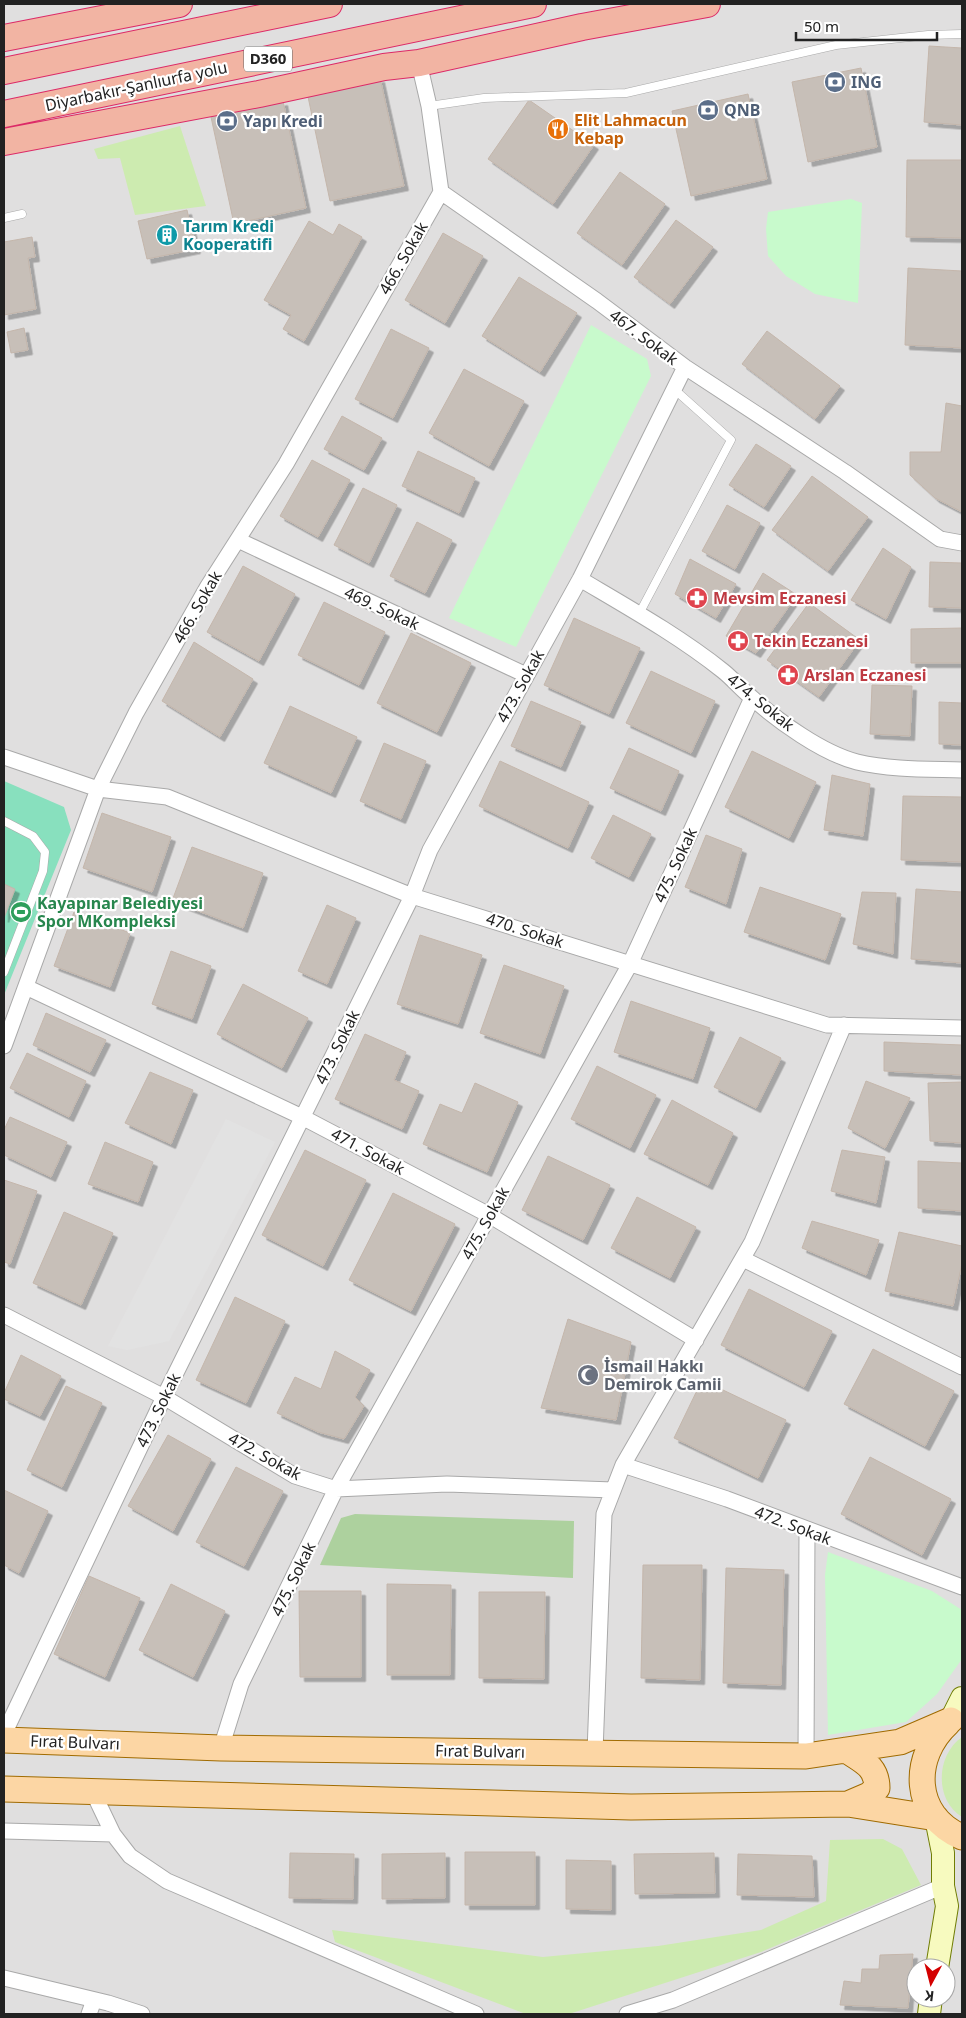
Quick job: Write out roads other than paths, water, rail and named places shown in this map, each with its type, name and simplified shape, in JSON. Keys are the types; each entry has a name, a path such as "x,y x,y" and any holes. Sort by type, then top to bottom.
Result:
{"highway":[{"path":"4,38 179,4"},
{"path":"4,71 329,4"},
{"name":"Diyarbakır-Şanlıurfa yolu","path":"4,114 533,4"},
{"path":"4,142 259,94 384,67 419,63 706,4"},
{"path":"4,60 39,63"},
{"path":"4,136 44,133"}],"main road":[{"path":"962,1698 956,1717 935,1735 924,1755 922,1784 925,1799 936,1818 953,1833 962,1837"},
{"name":"Fırat Bulvarı","path":"4,1740 221,1748 806,1756 900,1742 956,1717"},
{"path":"846,1750 871,1768 877,1777 877,1788 869,1795 848,1804"},
{"path":"4,1788 632,1807 848,1804 936,1818"},
{"path":"936,1818 952,1887 938,1958"}],"street":[{"path":"419,63 429,106 441,192"},
{"name":"467. Sokak","path":"441,192 597,301 685,368 845,472 940,539 962,543"},
{"name":"466. Sokak","path":"4,1046 98,789 136,713 208,586 286,464 441,192"},
{"name":"473. Sokak","path":"4,1734 164,1397 412,896 430,850 580,579 685,368"},
{"name":"469. Sokak","path":"238,540 526,675"},
{"name":"474. Sokak","path":"580,579 679,638 724,672 752,698 796,731 835,754 856,762 886,767 962,770"},
{"name":"475. Sokak","path":"221,1748 242,1684 336,1489 630,964 752,698"},
{"name":"470. Sokak","path":"4,757 98,789 167,797 412,896 827,1025 962,1028"},
{"name":"471. Sokak","path":"26,988 302,1117 489,1215 696,1340"},
{"path":"595,1752 604,1514 624,1465 752,1242 844,1025"},
{"path":"743,1259 962,1367"},
{"name":"472. Sokak","path":"4,1315 164,1397 295,1476 336,1489 447,1484 613,1490"},
{"name":"472. Sokak","path":"624,1465 727,1499 962,1587"},
{"path":"806,1530 806,1756"},
{"path":"92,1790 113,1834 130,1856 167,1881 476,2014"},
{"path":"4,1831 113,1834"},
{"path":"627,2014 673,2000 952,1887"},
{"path":"4,1978 92,2007 142,2014"}],"lane":[{"path":"429,106 484,98 626,93 836,45 928,35 962,34"},
{"path":"4,218 22,214"},
{"path":"639,614 731,440 674,390"},
{"path":"4,821 33,836 45,852 43,872 4,972"}],"place":[{"name":"ING","path":"835,82"},
{"name":"QNB","path":"708,110"},
{"name":"Yapı Kredi","path":"227,121"},
{"name":"Elit Lahmacun Kebap","path":"558,129"},
{"name":"Tarım Kredi Kooperatifi","path":"167,235"},
{"name":"Mevsim Eczanesi","path":"697,598"},
{"name":"Tekin Eczanesi","path":"738,641"},
{"name":"Arslan Eczanesi","path":"788,675"},
{"name":"Kayapınar Belediyesi Spor MKompleksi","path":"21,912"},
{"name":"İsmail Hakkı Demirok Camii","path":"588,1375"}]}
